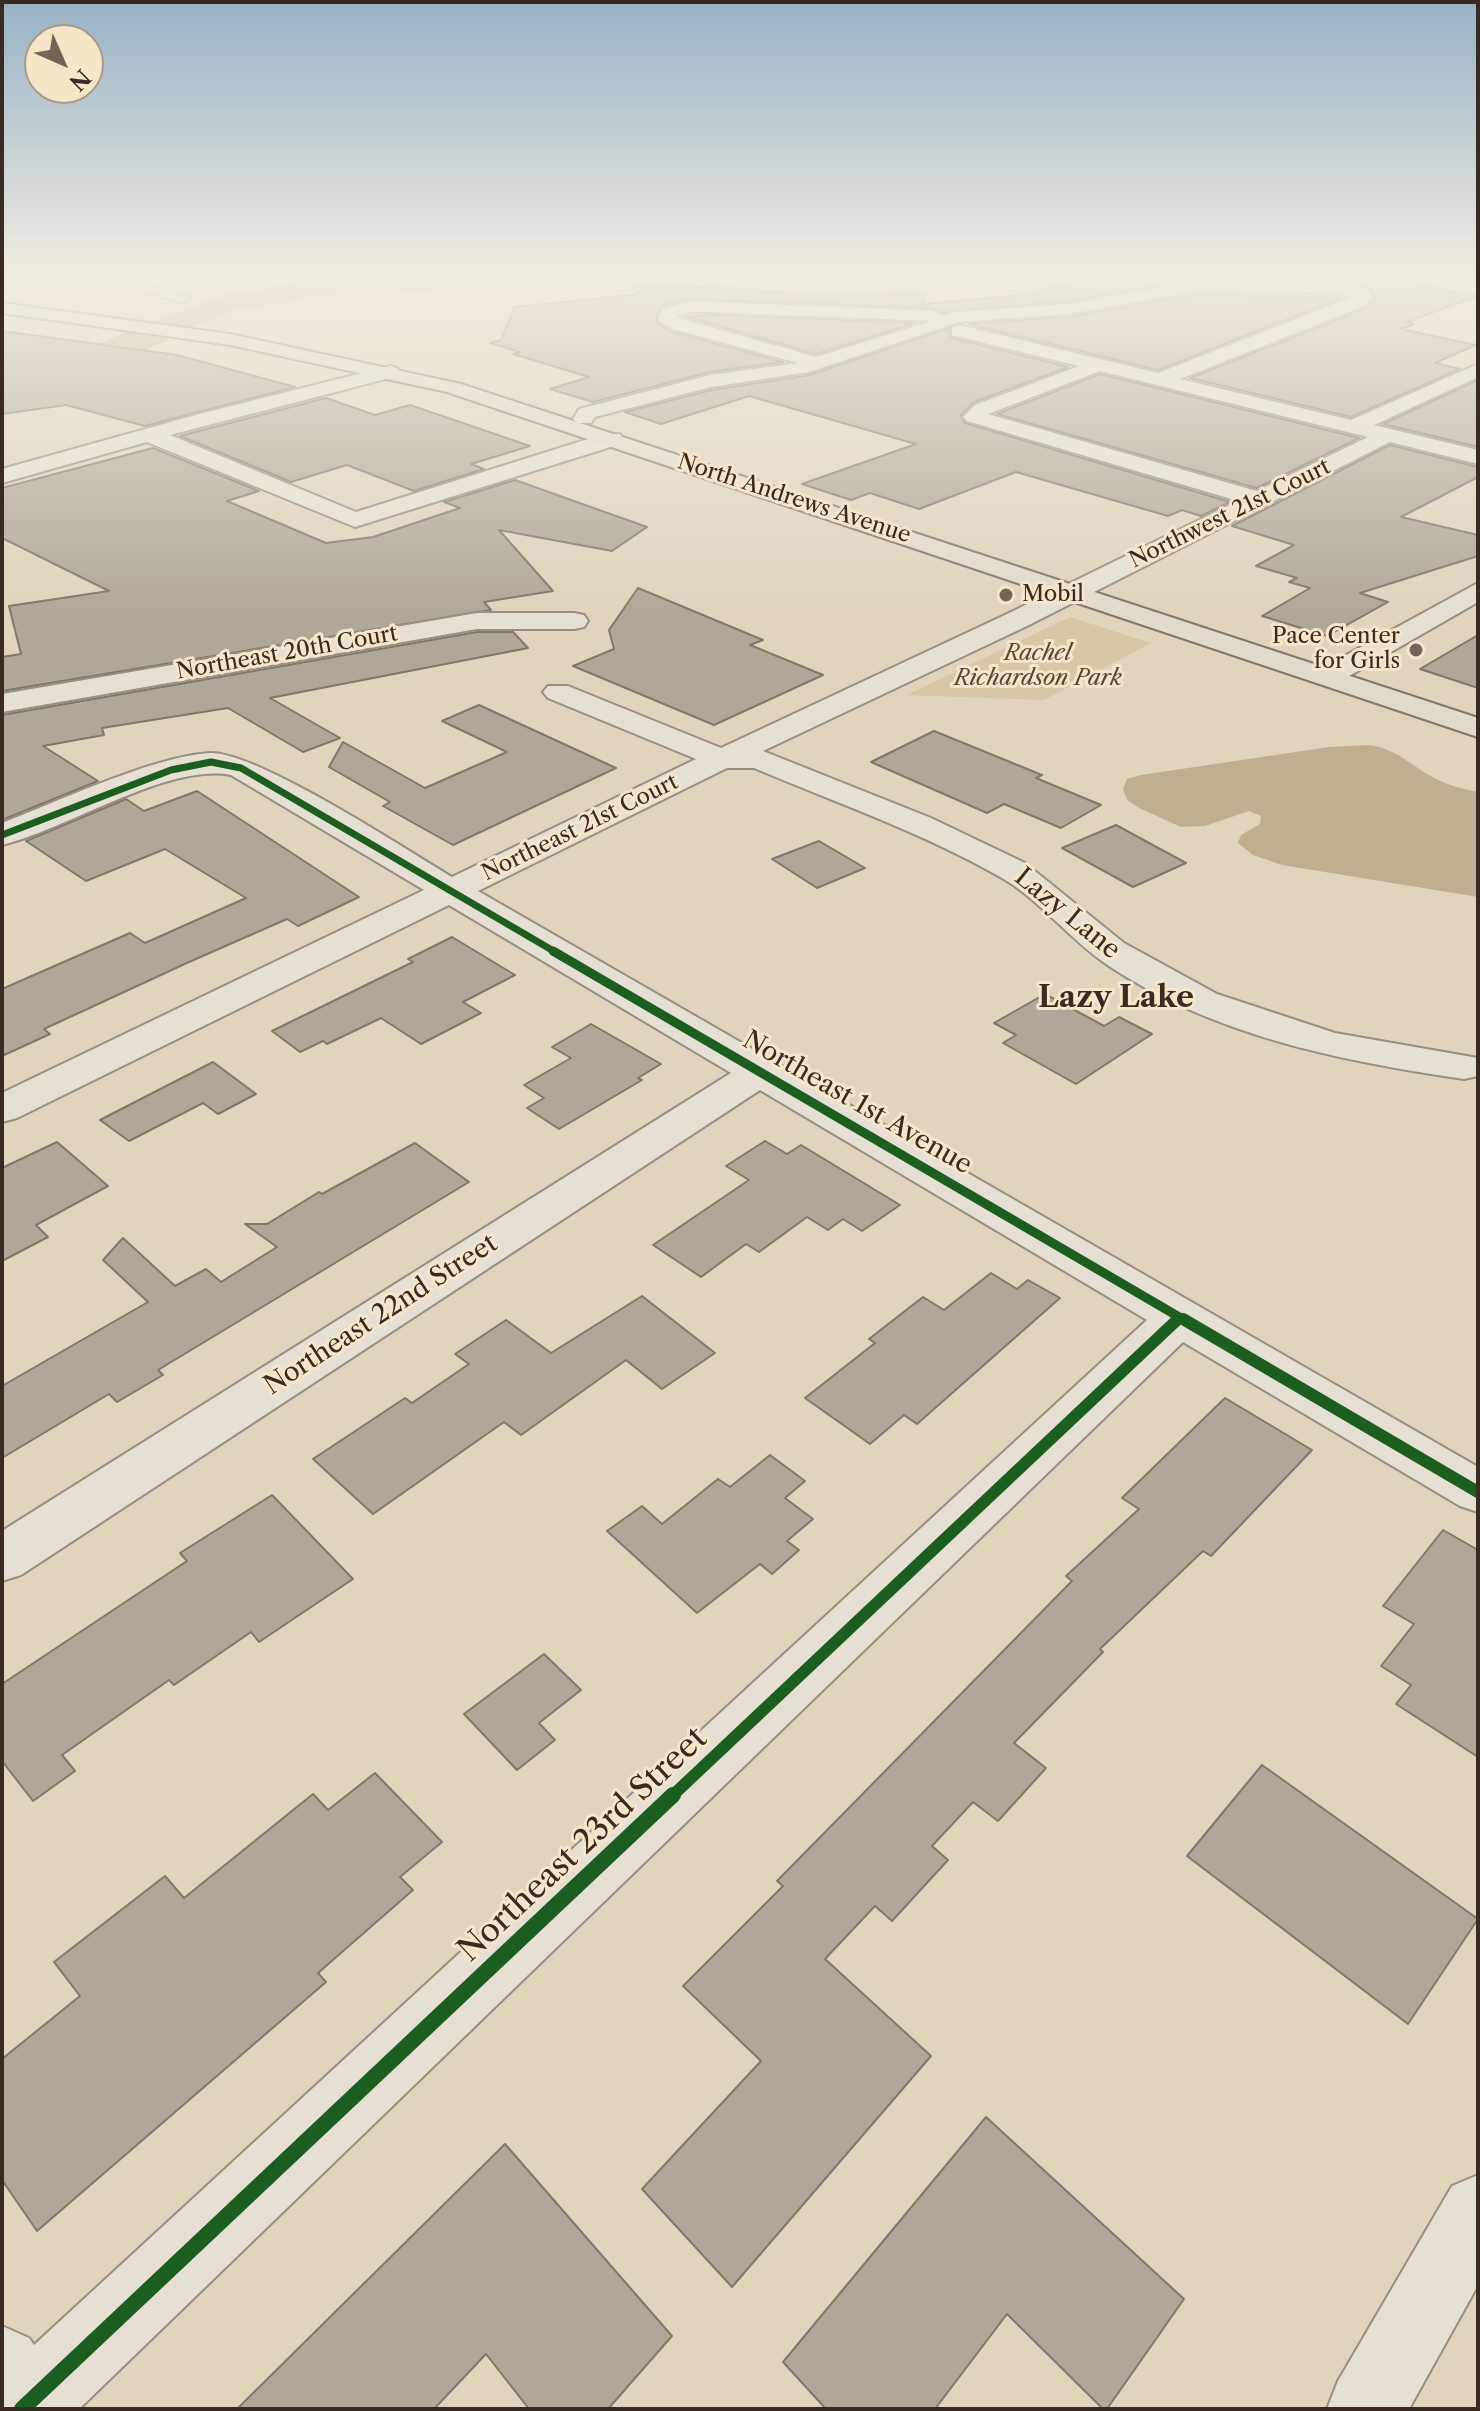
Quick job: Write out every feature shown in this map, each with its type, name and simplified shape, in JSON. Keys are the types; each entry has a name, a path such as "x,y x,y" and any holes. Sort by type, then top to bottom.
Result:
{"main road":[{"name":"North Andrews Avenue","path":"449,388 576,421 612,439 1478,728"}],"street":[{"path":"2,476 148,434 329,388"},
{"path":"576,421 600,419 661,400 660,395 687,388"},
{"path":"1039,388 982,409 974,417 1258,499"},
{"path":"1189,388 1478,457"},
{"path":"1352,427 1439,388"},
{"path":"148,434 355,520 612,439"},
{"name":"Northwest 21st Court","path":"1073,593 1388,435"},
{"path":"1327,677 1478,591"},
{"name":"Northeast 21st Court","path":"2,1109 722,759 1073,593"},
{"name":"Northeast 20th Court","path":"2,703 477,621 574,621"},
{"path":"558,692 722,759"},
{"name":"Lazy Lane","path":"722,759 758,759 998,861 1038,885 1070,919 1102,945 1194,999 1339,1045 1464,1067"},
{"name":"Northeast 1st Avenue","path":"2,835 171,770 211,762 241,768 1478,1492"},
{"name":"Northeast 22nd Street","path":"2,1559 760,1072"},
{"name":"Northeast 23rd Street","path":"20,2397 1179,1318"},
{"path":"1366,2409 1478,2212"}],"green space":[{"name":"Rachel Richardson Park","path":"1070,617 1151,643 1044,700 907,695"}],"shaded area":[{"path":"1370,745 1396,754 1439,780 1478,792 1478,897 1282,865 1253,855 1238,843 1241,835 1260,824 1261,816 1249,811 1205,826 1181,827 1139,808 1127,800 1123,789 1127,779 1141,775 1329,747"}],"building":[{"path":"2,388 293,388 145,426 66,405 2,414"},
{"path":"555,388 649,388 593,402 550,389"},
{"path":"1013,388 974,402 961,415 965,423 1230,502 1201,516 1182,510 1168,516 1016,472 919,509 870,493 851,500 802,484 916,444 749,396 661,424 625,412 712,390"},
{"path":"1065,388 1155,388 1359,438 1257,488 997,414"},
{"path":"1229,388 1418,388 1351,417"},
{"path":"1462,388 1478,388 1478,447 1383,424"},
{"path":"326,398 375,415 410,405 530,446 471,464 484,469 414,491 347,465 291,482 180,436"},
{"path":"1390,445 1478,467 1478,477 1401,517 1478,535 1478,556 1360,593 1388,602 1327,636 1262,616 1310,588 1289,582 1297,578 1256,566 1294,545 1232,526"},
{"path":"153,448 259,491 227,501 326,543 373,537 460,508 444,502 515,480 647,527 612,551 499,530 553,591 484,602 491,610 2,691 2,657 21,654 9,606 109,591 2,538 2,488"},
{"path":"638,588 763,640 750,645 823,675 714,725 573,666 614,649 609,630"},
{"path":"477,632 513,632 528,648 270,698 340,738 303,752 228,708 102,728 104,735 43,746 98,781 2,820 2,715"},
{"path":"1478,635 1478,688 1420,669"},
{"path":"479,705 616,768 453,845 383,806 390,802 329,767 343,742 425,788 507,752 442,721"},
{"path":"934,731 1042,775 1036,778 1101,805 1061,828 1004,804 987,813 871,762"},
{"path":"197,791 359,897 298,926 287,919 189,962 44,1029 50,1034 2,1056 2,989 130,933 145,943 246,898 165,849 86,881 26,841 126,799 144,811"},
{"path":"1116,825 1186,863 1133,887 1062,848"},
{"path":"819,841 865,868 817,888 772,859"},
{"path":"452,937 515,975 463,1002 481,1013 421,1044 381,1018 327,1044 323,1041 300,1052 272,1031 413,962 408,959"},
{"path":"1045,994 1104,1026 1119,1017 1152,1034 1076,1084 1003,1043 1016,1035 994,1023"},
{"path":"591,1024 661,1064 638,1078 642,1080 559,1129 527,1108 544,1098 524,1085 571,1058 552,1047"},
{"path":"213,1062 256,1094 218,1114 203,1103 129,1141 100,1120"},
{"path":"765,1141 787,1154 801,1145 900,1205 862,1231 843,1219 828,1230 807,1217 759,1252 746,1244 701,1277 653,1245 749,1180 726,1166"},
{"path":"57,1142 108,1186 36,1225 48,1237 2,1261 2,1168"},
{"path":"415,1143 469,1182 158,1370 163,1375 117,1402 109,1394 2,1458 2,1386 148,1302 103,1260 123,1238 175,1286 206,1269 221,1282 277,1247 245,1224 267,1224 319,1192 322,1194"},
{"path":"991,1273 1017,1289 1028,1280 1060,1298 917,1424 904,1415 870,1444 805,1398 875,1343 869,1339 923,1297 944,1310"},
{"path":"642,1296 715,1353 662,1389 626,1360 521,1435 504,1422 373,1514 313,1459 405,1398 412,1403 469,1364 455,1354 506,1320 551,1353"},
{"path":"1225,1398 1312,1450 1211,1556 1203,1551 1100,1649 1103,1652 1014,1743 1046,1768 998,1821 973,1802 932,1846 948,1860 892,1921 875,1906 825,1959 931,2056 732,2287 642,2189 761,2061 683,1986 783,1886 777,1881 1072,1581 1066,1576 1139,1509 1122,1498"},
{"path":"770,1455 805,1481 785,1498 813,1519 787,1541 799,1550 772,1574 760,1564 697,1613 607,1531 642,1506 662,1524 718,1479 730,1487"},
{"path":"272,1495 353,1579 259,1642 251,1632 174,1685 169,1680 62,1755 75,1771 33,1801 2,1761 2,1684 187,1561 180,1553"},
{"path":"1443,1530 1478,1550 1478,1757 1396,1704 1411,1685 1381,1666 1414,1624 1383,1606"},
{"path":"544,1654 581,1690 539,1723 555,1740 517,1770 464,1714"},
{"path":"1262,1765 1478,1919 1408,2024 1187,1856"},
{"path":"375,1773 442,1842 400,1877 413,1890 318,1973 326,1982 37,2231 2,2180 2,2059 80,1996 54,1962 165,1876 184,1898 313,1794 328,1810"},
{"path":"986,2117 1184,2299 1107,2409 1103,2409 1007,2314 935,2409 826,2409 783,2362"},
{"path":"505,2144 672,2336 608,2409 529,2409 486,2354 434,2409 237,2409"}],"cycle path":[{"path":"2,835 171,770 211,762 241,768 1478,1492"},
{"path":"22,2409 1179,1318"}],"place":[{"name":"Mobil","path":"1006,595"},
{"name":"Pace Center for Girls","path":"1416,650"}],"district":[{"name":"Lazy Lake","path":"1116,998"}]}
